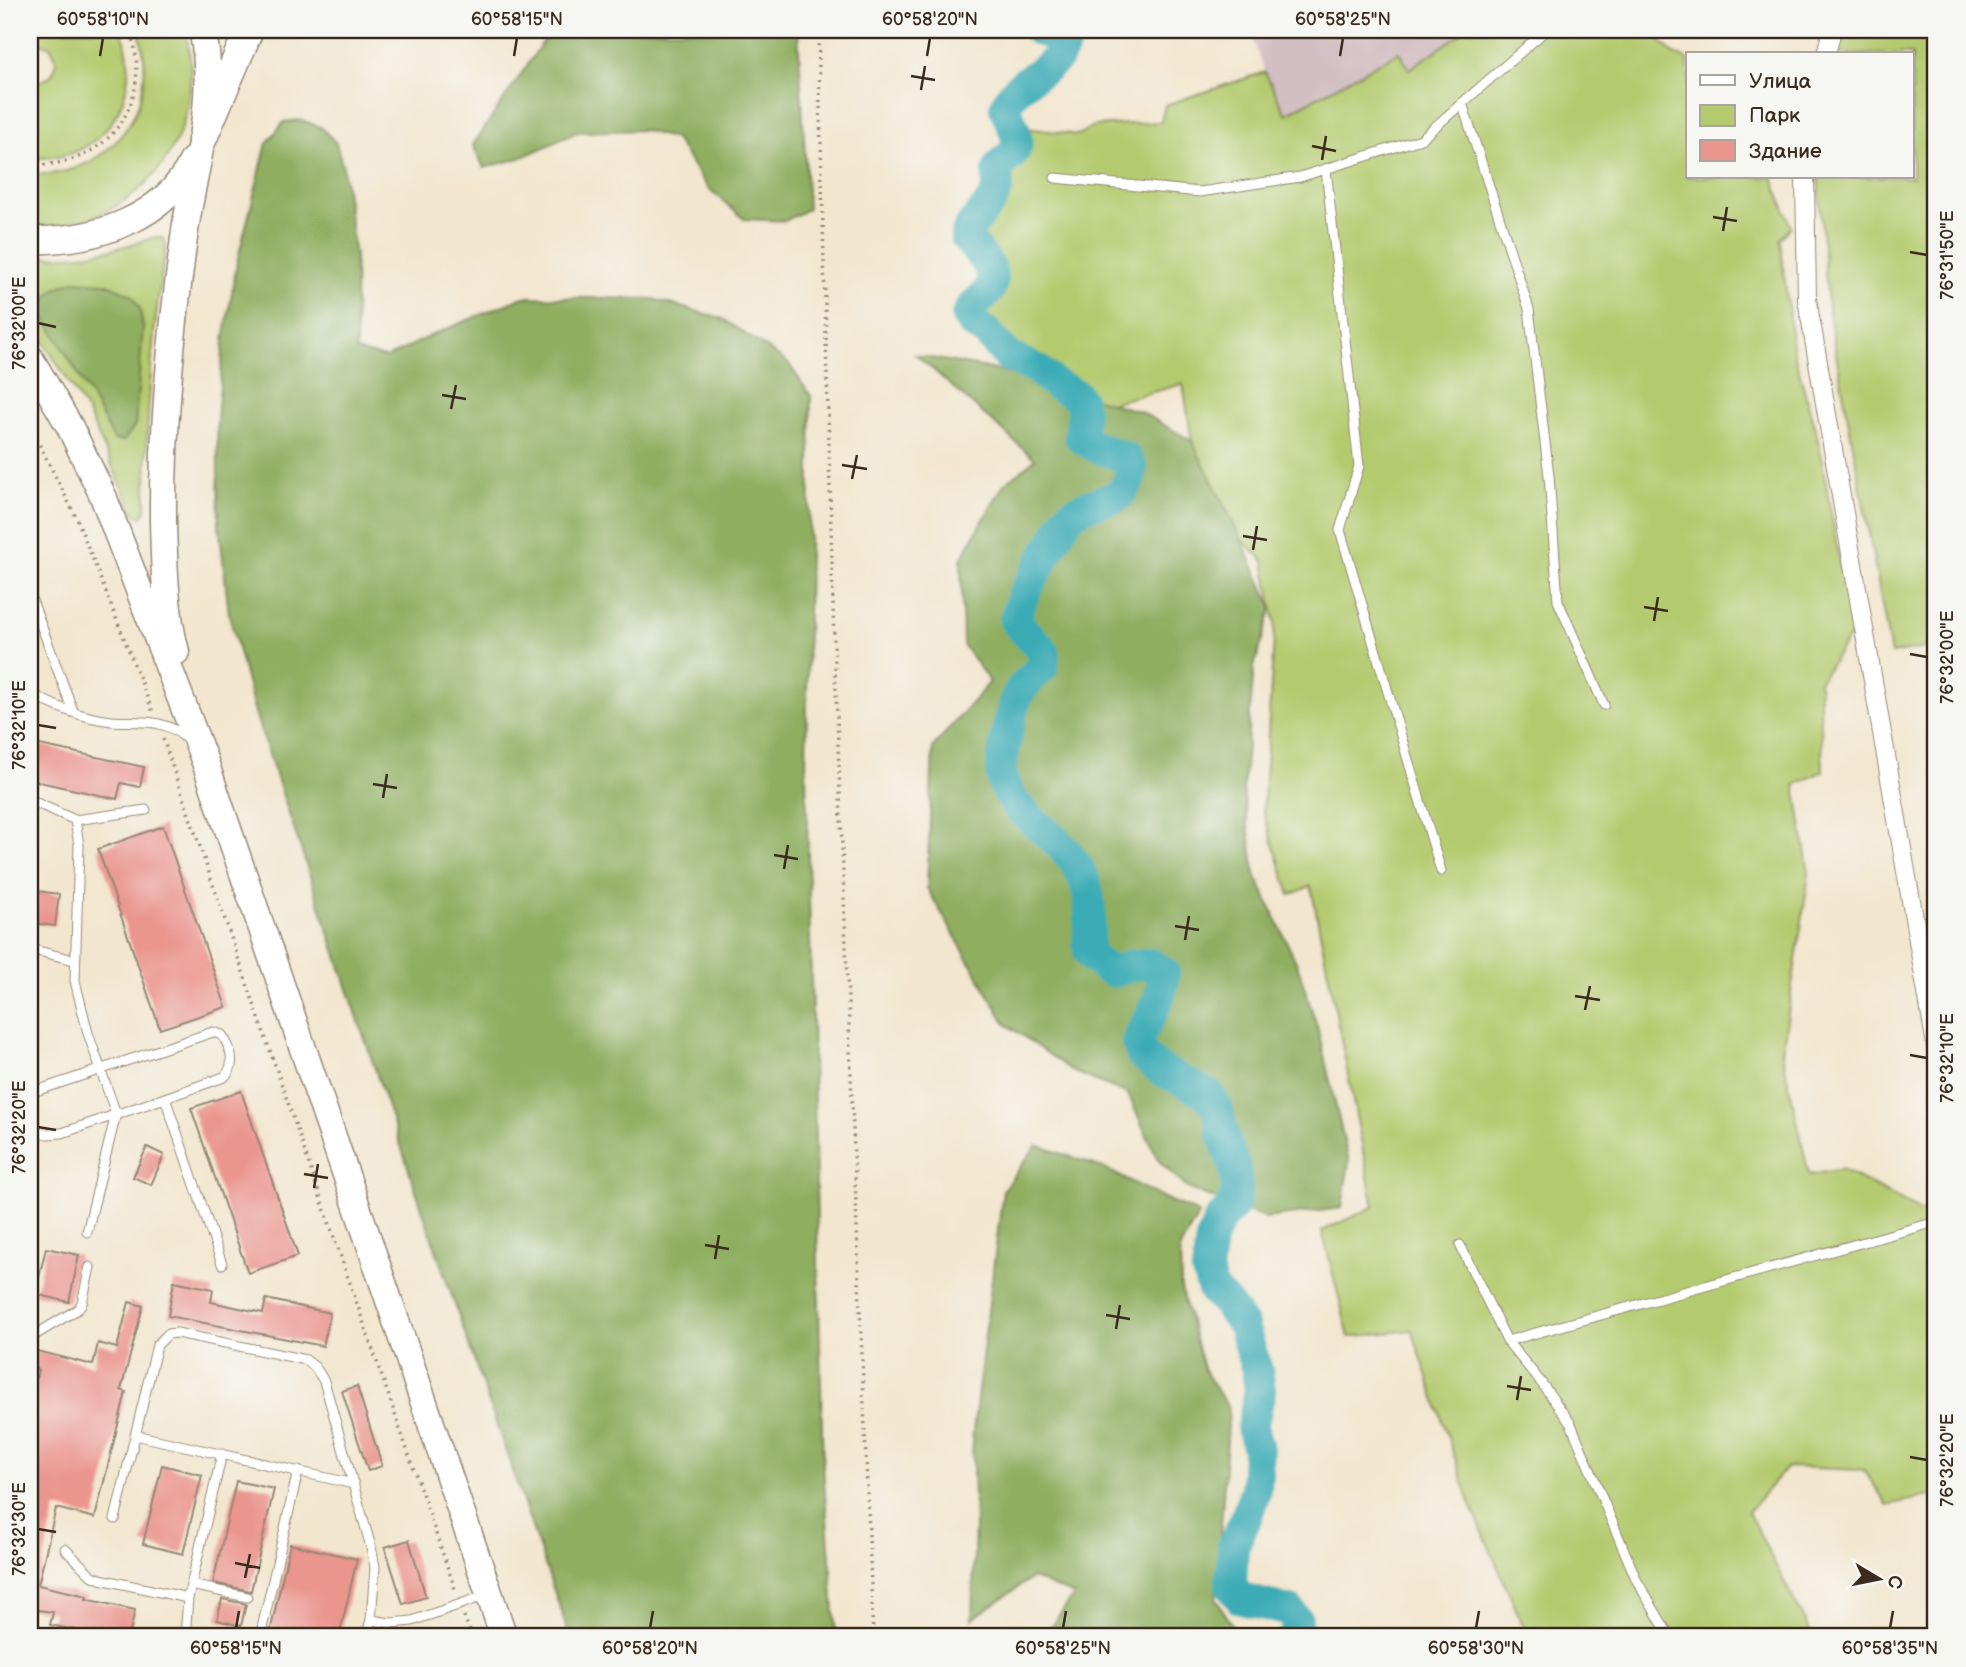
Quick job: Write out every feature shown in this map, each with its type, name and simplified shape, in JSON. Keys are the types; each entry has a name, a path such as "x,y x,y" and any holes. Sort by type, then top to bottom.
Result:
{"highway":[{"path":"202,140 249,30"}],"main road":[{"path":"202,30 208,75 202,140 169,348 164,417 163,498 164,550 175,647 205,762"},
{"path":"30,240 61,239 108,230 137,216 178,184 202,140"},
{"path":"30,358 70,427 103,496 205,762 504,1637"}],"street":[{"path":"1826,52 1832,30"},
{"path":"1805,178 1807,299 1936,1045"}],"lane":[{"path":"1055,178 1200,192 1300,177 1421,139 1546,30"},
{"path":"1462,103 1529,309 1549,476 1558,601 1604,705"},
{"path":"1326,169 1359,466 1340,530 1441,871"},
{"path":"30,596 73,711"},
{"path":"30,692 42,700 73,711 113,721 169,726 183,735 205,762"},
{"path":"30,800 75,820 146,810"},
{"path":"75,820 79,845 75,981 88,1033 116,1114 87,1232"},
{"path":"30,949 74,960"},
{"path":"30,1093 213,1032 222,1035 232,1062 229,1073 224,1077 62,1133 47,1134 30,1130"},
{"path":"165,1098 222,1264"},
{"path":"1507,1341 1936,1222"},
{"path":"1460,1245 1507,1341 1571,1424 1637,1581 1670,1637"},
{"path":"30,1338 78,1309 82,1303 90,1267"},
{"path":"115,1520 157,1345 168,1334 177,1333 306,1360 315,1367 324,1381 372,1547 374,1567 366,1637"},
{"path":"135,1435 354,1484"},
{"path":"186,1637 188,1598 222,1454"},
{"path":"260,1637 298,1471"},
{"path":"65,1549 91,1575 100,1579 188,1598"},
{"path":"191,1585 247,1597"},
{"path":"370,1620 400,1623 489,1594"}],"path":[{"path":"30,165 55,164 82,156 105,141 123,120 132,103 136,85 136,48 130,30"},
{"path":"818,30 834,641 873,1637"},
{"path":"30,426 77,519 158,723 472,1637"}],"shaded area":[{"path":"1249,30 1466,30 1409,69 1398,52 1286,115"}],"green space":[{"path":"30,30 121,30 128,54 128,78 123,101 112,121 97,138 78,151 56,157 30,157 30,80 44,80 49,77 56,60 50,47 30,43"},
{"path":"138,30 185,30 191,69 188,105 177,139 159,169 135,193 104,212 69,223 30,226 30,174 59,173 84,165 106,151 124,132 136,110 143,85 144,58"},
{"path":"551,30 798,30 808,209 785,221 744,219 708,188 675,139 642,130 577,132 520,158 484,168 473,145"},
{"path":"1466,30 1650,30 1673,54 1686,58 1686,178 1773,178 1791,227 1780,239 1793,349 1819,444 1852,633 1819,681 1823,771 1795,785 1809,874 1782,1053 1809,1175 1842,1169 1936,1219 1936,1495 1887,1505 1864,1470 1787,1467 1748,1512 1813,1637 1528,1637 1469,1500 1412,1330 1349,1337 1322,1231 1374,1207 1311,886 1290,895 1263,811 1275,623 1264,561 1241,539 1223,513 1192,441 1183,384 1096,407 1068,378 980,318 994,293 999,277 998,269 979,236 1002,205 1009,172 1018,168 1027,128 1078,135 1093,126 1161,122 1165,105 1265,72 1286,114 1399,52 1409,69"},
{"path":"1844,30 1936,30 1936,646 1891,654 1828,309 1818,178 1913,178 1913,52 1838,52"},
{"path":"301,120 321,127 336,143 343,167 355,257 356,351 387,358 430,336 523,297 653,299 723,319 788,363 811,396 806,773 823,1467 836,1637 570,1637 255,713 229,614 219,524 217,419 224,340 237,262 267,143 284,122"},
{"path":"156,237 163,238 166,247 150,377 146,508 141,517 136,515 131,507 88,413 30,320 30,256 94,253"},
{"path":"74,281 106,283 132,295 140,309 143,328 135,425 124,441 114,440 43,314 49,295"},
{"path":"916,355 997,370 1141,412 1192,441 1241,539 1272,607 1254,667 1243,790 1255,874 1297,964 1317,1026 1349,1162 1342,1208 1266,1218 1187,1188 1158,1160 1128,1094 1074,1072 1006,1024 927,888 933,747 990,682 963,645 961,559 1004,484 1035,459"},
{"path":"1037,1145 1103,1168 1199,1213 1180,1248 1181,1288 1203,1368 1229,1409 1216,1599 1240,1637 1043,1637 1074,1595 1032,1578 972,1619 975,1525 972,1439 1003,1190"}],"building":[{"path":"30,743 144,767 140,787 121,783 117,799 30,780"},
{"path":"163,826 226,1007 160,1029 98,849"},
{"path":"30,890 59,894 55,926 30,923"},
{"path":"241,1091 298,1256 248,1273 191,1108"},
{"path":"147,1147 164,1155 151,1185 133,1177"},
{"path":"46,1248 79,1255 69,1302 35,1294"},
{"path":"174,1281 213,1289 211,1302 263,1313 266,1299 330,1313 323,1346 168,1316"},
{"path":"129,1302 143,1306 121,1390 126,1392 95,1518 56,1508 38,1585 135,1610 129,1637 111,1637 50,1625 53,1612 30,1609 30,1406 38,1370 30,1367 30,1363 33,1350 93,1365 98,1343 117,1348"},
{"path":"357,1386 382,1466 368,1471 342,1391"},
{"path":"162,1465 202,1475 183,1554 143,1544"},
{"path":"236,1481 274,1489 251,1591 213,1583"},
{"path":"409,1540 426,1597 403,1604 385,1547"},
{"path":"290,1544 357,1559 339,1637 269,1637"},
{"path":"222,1599 246,1604 241,1626 217,1620"}],"waterway":[{"path":"1039,30 1060,38 1064,46 1053,62 1017,89 1005,108 1017,143 1011,156 1000,165 993,198 966,237 988,264 992,279 985,295 967,316 1008,356 1038,370 1055,384 1076,395 1081,401 1083,413 1080,437 1094,446 1126,458 1132,469 1129,481 1118,496 1086,506 1069,515 1023,595 1015,620 1044,652 1043,666 1015,700 1004,748 1002,777 1017,806 1062,847 1082,875 1089,901 1088,944 1091,956 1114,972 1133,965 1151,964 1164,973 1157,1001 1137,1042 1142,1055 1161,1070 1209,1095 1217,1108 1235,1168 1237,1188 1234,1205 1219,1220 1211,1240 1207,1271 1213,1290 1243,1326 1257,1370 1260,1391 1252,1428 1258,1449 1256,1489 1233,1546 1231,1586 1241,1599 1290,1611 1297,1620 1293,1637"}]}
